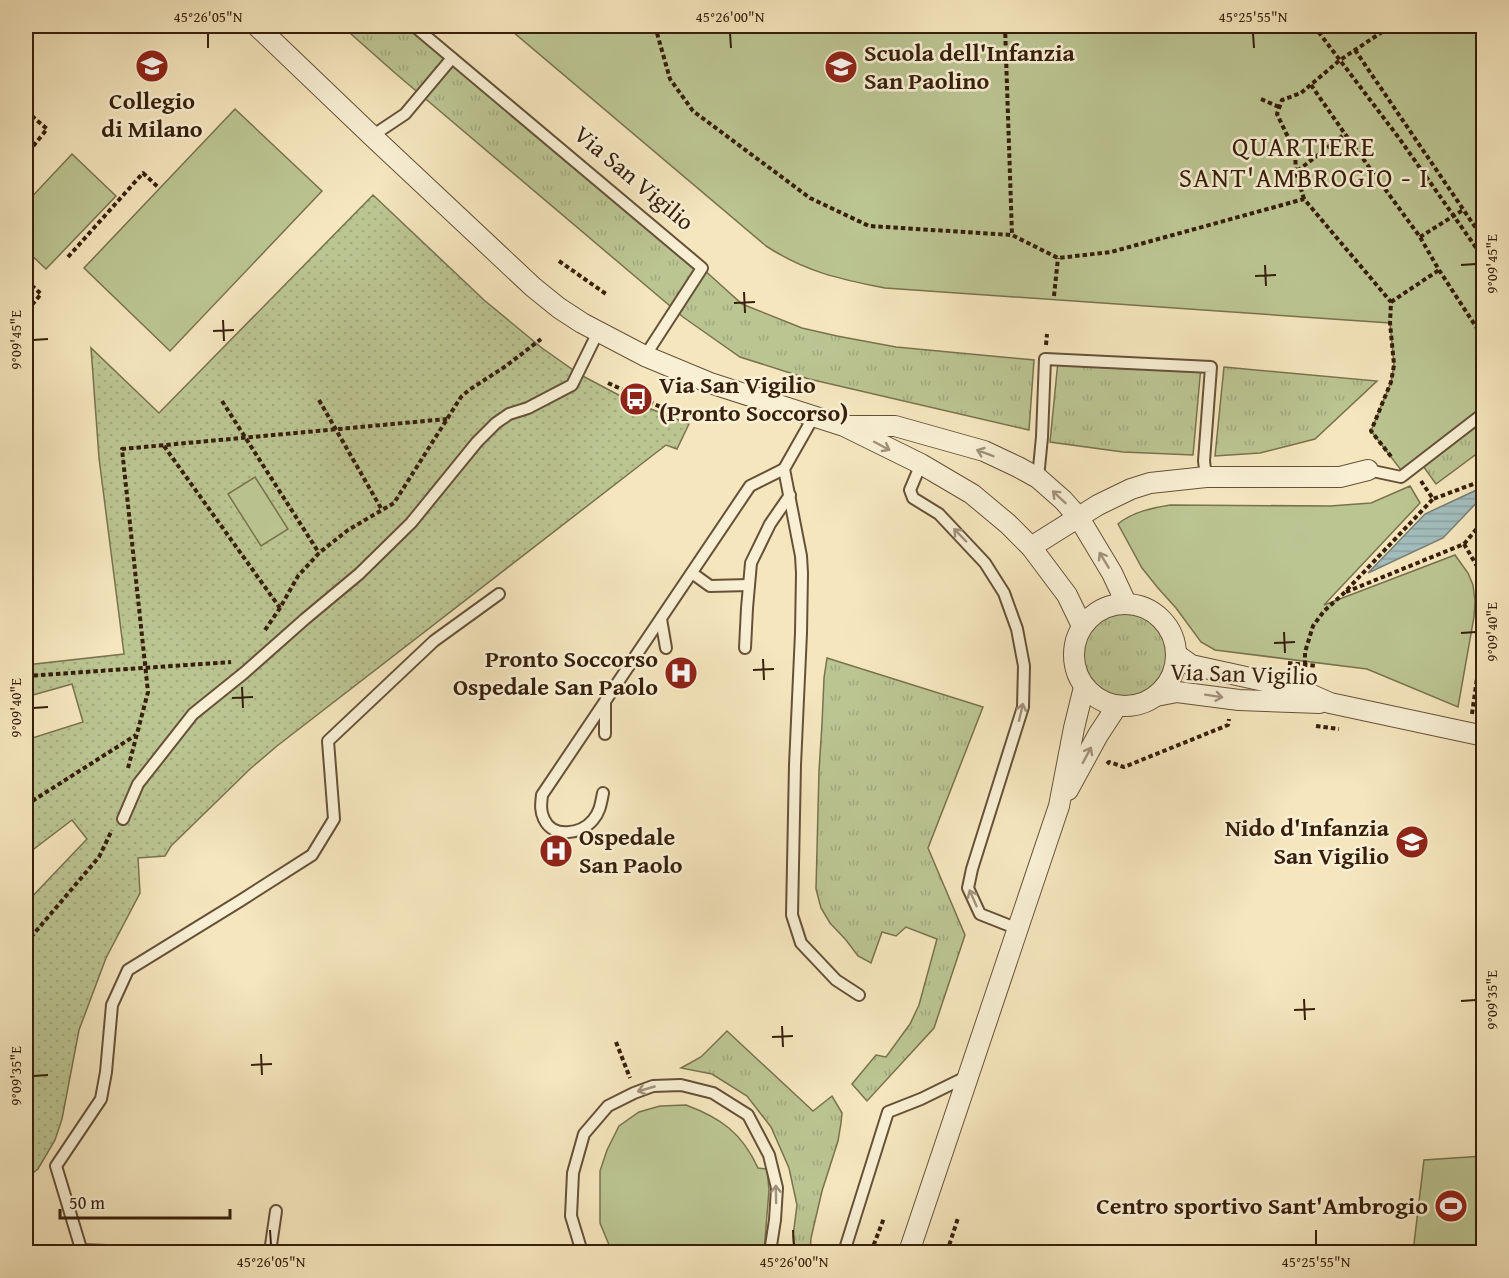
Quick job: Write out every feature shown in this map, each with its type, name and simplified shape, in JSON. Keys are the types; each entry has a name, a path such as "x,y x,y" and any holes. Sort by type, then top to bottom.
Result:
{"street":[{"path":"257,26 533,287 559,308 598,333 645,356 710,383 844,426 921,464 972,494 1008,524 1030,547 1067,595 1082,626"},
{"path":"844,426 896,426 984,451 1038,478 1079,518 1112,573 1126,603"},
{"path":"1030,547 1098,505 1131,489 1150,483 1206,477 1340,477 1368,470"},
{"path":"1126,603 1144,607 1160,618 1174,639 1176,664 1172,676 1156,696 1138,705 1117,706 1101,701 1084,687 1074,660 1076,641 1082,626 1088,619 1104,608 1126,603"},
{"name":"Via San Vigilio","path":"1176,655 1191,665 1296,688 1330,703"},
{"path":"909,1252 1059,806 1084,687"},
{"name":"Via San Vigilio","path":"1156,696 1177,692 1239,700 1330,703 1484,736"},
{"path":"1059,806 1098,735 1117,706"}],"lane":[{"name":"Via San Vigilio","path":"414,26 702,268 645,356"},
{"path":"372,136 405,114 452,58"},
{"path":"123,819 138,784 193,714 359,574 411,523 477,442 496,423 510,414 528,408 572,386 598,333"},
{"path":"1038,478 1045,359 1212,367 1204,461 1206,477"},
{"path":"1368,470 1401,477 1484,413"},
{"path":"603,793 599,811 592,821 582,828 562,832 548,826 543,818 542,795 750,486 784,469 814,416"},
{"path":"921,464 910,490 913,498 939,514 986,563 1004,593 1017,629 1024,666 1023,707 968,888 980,914 1018,929"},
{"path":"784,469 801,555 802,573 792,915 801,943 836,980 859,995"},
{"path":"745,648 751,563 770,524 790,495"},
{"path":"692,573 710,586 749,585"},
{"path":"133,1252 82,1251 56,1166 101,1099 106,1072 112,1005 128,970 312,855 334,819 328,741 434,641 499,594"},
{"path":"661,619 666,648"},
{"path":"604,734 605,702"},
{"path":"844,1252 888,1112 968,1076"},
{"path":"582,1252 571,1216 573,1173 584,1134 608,1106 633,1093 653,1086 681,1085 713,1093 748,1115 769,1155 777,1188 770,1252"},
{"path":"270,1252 276,1211"}],"path":[{"path":"207,26 211,30"},
{"path":"655,26 670,79 693,111 810,198 869,226 1012,235 1058,258 1111,252 1304,198"},
{"path":"1005,26 1012,235"},
{"path":"1314,26 1399,138 1484,259"},
{"path":"1391,26 1340,60 1301,93 1282,100 1277,114 1295,152 1296,172 1304,198 1391,302 1390,323 1394,365 1391,382 1371,431 1411,483 1419,478 1432,499"},
{"path":"1355,50 1484,240"},
{"path":"1311,85 1420,237 1484,339"},
{"path":"1261,99 1280,107"},
{"path":"26,111 47,129 26,154"},
{"path":"1296,172 1345,134"},
{"path":"68,257 143,173 159,188"},
{"path":"1420,237 1463,210"},
{"path":"1054,296 1058,258"},
{"path":"560,261 606,294"},
{"path":"1391,302 1439,270"},
{"path":"26,280 41,294 26,312"},
{"path":"262,634 298,576 319,554 348,530 394,503 461,397 541,339"},
{"path":"608,383 665,409"},
{"path":"319,400 382,510"},
{"path":"222,401 319,554"},
{"path":"126,777 148,692 122,449 447,419"},
{"path":"164,446 280,608"},
{"path":"1305,665 1305,652 1313,626 1324,611 1344,593 1432,499 1484,480"},
{"path":"1344,593 1464,544 1484,520"},
{"path":"1464,544 1481,573 1484,585"},
{"path":"1472,715 1484,628"},
{"path":"26,676 233,662"},
{"path":"1285,663 1317,666"},
{"path":"1101,770 1109,762 1124,768 1228,725 1229,716"},
{"path":"26,805 137,735"},
{"path":"26,943 99,857 112,829"},
{"path":"616,1042 631,1082"},
{"path":"871,1252 884,1218"},
{"path":"946,1252 958,1218"}],"green space":[{"path":"342,26 414,26 742,304 802,328 837,336 896,347 1034,360 1029,430 809,379 740,357 683,317"},
{"path":"506,26 1483,26 1483,413 1404,474 1371,431 1391,382 1394,365 1390,323 885,288 838,278 809,268 766,246"},
{"path":"235,109 322,191 170,351 84,268"},
{"path":"72,154 116,196 46,269 26,250 26,203"},
{"path":"373,195 484,300 542,348 579,374 628,400 689,424 677,449 666,445 277,746 171,846 165,856 138,858 140,893 106,958 79,1030 62,1119 55,1140 38,1169 26,1178 26,903 87,839 72,820 26,855 26,740 83,722 72,684 26,697 26,665 124,654 99,458 91,348 159,413"},
{"path":"1058,361 1201,366 1193,455 1123,452 1050,442"},
{"path":"1224,367 1377,381 1315,439 1260,453 1215,456"},
{"path":"1483,422 1483,449 1436,484 1423,466"},
{"path":"255,477 288,529 261,546 228,494"},
{"path":"1410,486 1420,503 1324,605 1455,555 1468,573 1473,585 1475,601 1458,707 1367,669 1215,650 1201,642 1142,568 1118,524 1149,509 1170,505 1330,506 1371,503"},
{"path":"1124,613 1140,617 1154,626 1163,640 1167,656 1163,672 1154,686 1140,695 1124,699 1108,695 1094,686 1085,672 1081,656 1085,640 1094,626 1108,617"},
{"path":"827,658 983,707 928,848 965,935 934,1028 867,1101 852,1084 876,1055 886,1057 910,1024 919,1005 937,939 906,927 896,936 882,932 871,963 858,956 830,923 821,908 816,889 819,771"},
{"path":"727,1031 813,1111 832,1096 842,1113 838,1141 822,1191 810,1252 794,1252 793,1236 797,1205 789,1168 771,1127 747,1096 712,1074 681,1068 701,1057"},
{"path":"686,1105 710,1115 729,1128 745,1145 758,1168 767,1169 769,1190 764,1252 612,1252 600,1223 600,1171 619,1126 639,1112 660,1106"},
{"name":"Centro sportivo Sant'Ambrogio","path":"1483,1156 1483,1252 1413,1252 1424,1160"}],"water":[{"path":"1483,487 1483,496 1443,538 1368,573 1425,514"}],"place":[{"name":"Collegio di Milano","path":"152,66"},
{"name":"Scuola dell'Infanzia San Paolino","path":"841,67"},
{"name":"Via San Vigilio (Pronto Soccorso)","path":"636,399"},
{"name":"Pronto Soccorso Ospedale San Paolo","path":"681,673"},
{"name":"Nido d'Infanzia San Vigilio","path":"1412,842"},
{"name":"Ospedale San Paolo","path":"556,851"},
{"name":"Centro sportivo Sant'Ambrogio","path":"1451,1206"}],"district":[{"name":"QUARTIERE SANT'AMBROGIO - I","path":"1304,162"}]}
